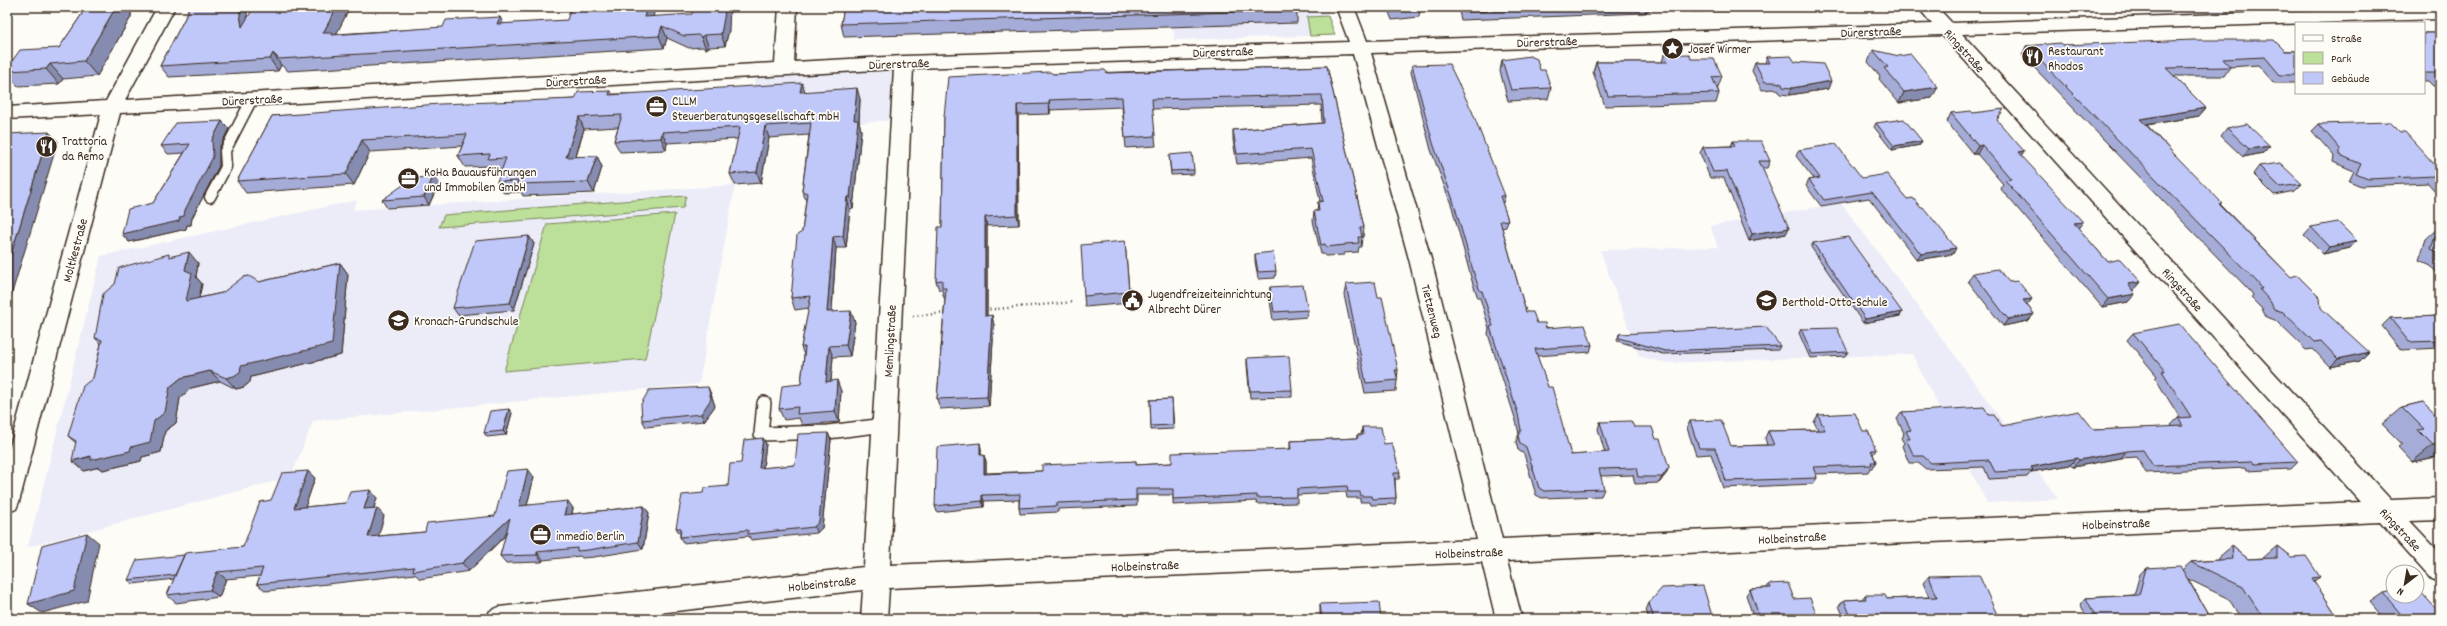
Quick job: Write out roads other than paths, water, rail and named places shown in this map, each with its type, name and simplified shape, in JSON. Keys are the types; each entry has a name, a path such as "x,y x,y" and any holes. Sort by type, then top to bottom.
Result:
{"street":[{"name":"Moltkestraße","path":"7,502 112,107 164,11 164,7"},
{"path":"784,68 788,7"},
{"name":"Tietzenweg","path":"1345,7 1360,46 1420,259 1509,619"},
{"name":"Ringstraße","path":"1927,7 2440,571"},
{"name":"Dürerstraße","path":"7,113 904,62 1360,46 2440,13"},
{"name":"Memlingstraße","path":"874,619 904,62"},
{"name":"Holbeinstraße","path":"499,619 876,576 1493,551 2440,509"}],"lane":[{"path":"210,197 226,167 225,151 252,99"},
{"path":"764,403 761,434 828,432 885,425"}],"place":[{"name":"Josef Wirmer","path":"1673,48"},
{"name":"Restaurant Rhodos","path":"2033,57"},
{"name":"CLLM Steuerberatungsgesellschaft mbH","path":"657,107"},
{"name":"Trattoria da Remo","path":"47,147"},
{"name":"KoHa Bauausführungen und Immobilen GmbH","path":"408,178"},
{"name":"Jugendfreizeiteinrichtung Albrecht Dürer","path":"1133,300"},
{"name":"Berthold-Otto-Schule","path":"1767,301"},
{"name":"Kronach-Grundschule","path":"398,320"},
{"name":"inmedio Berlin","path":"541,535"}]}
